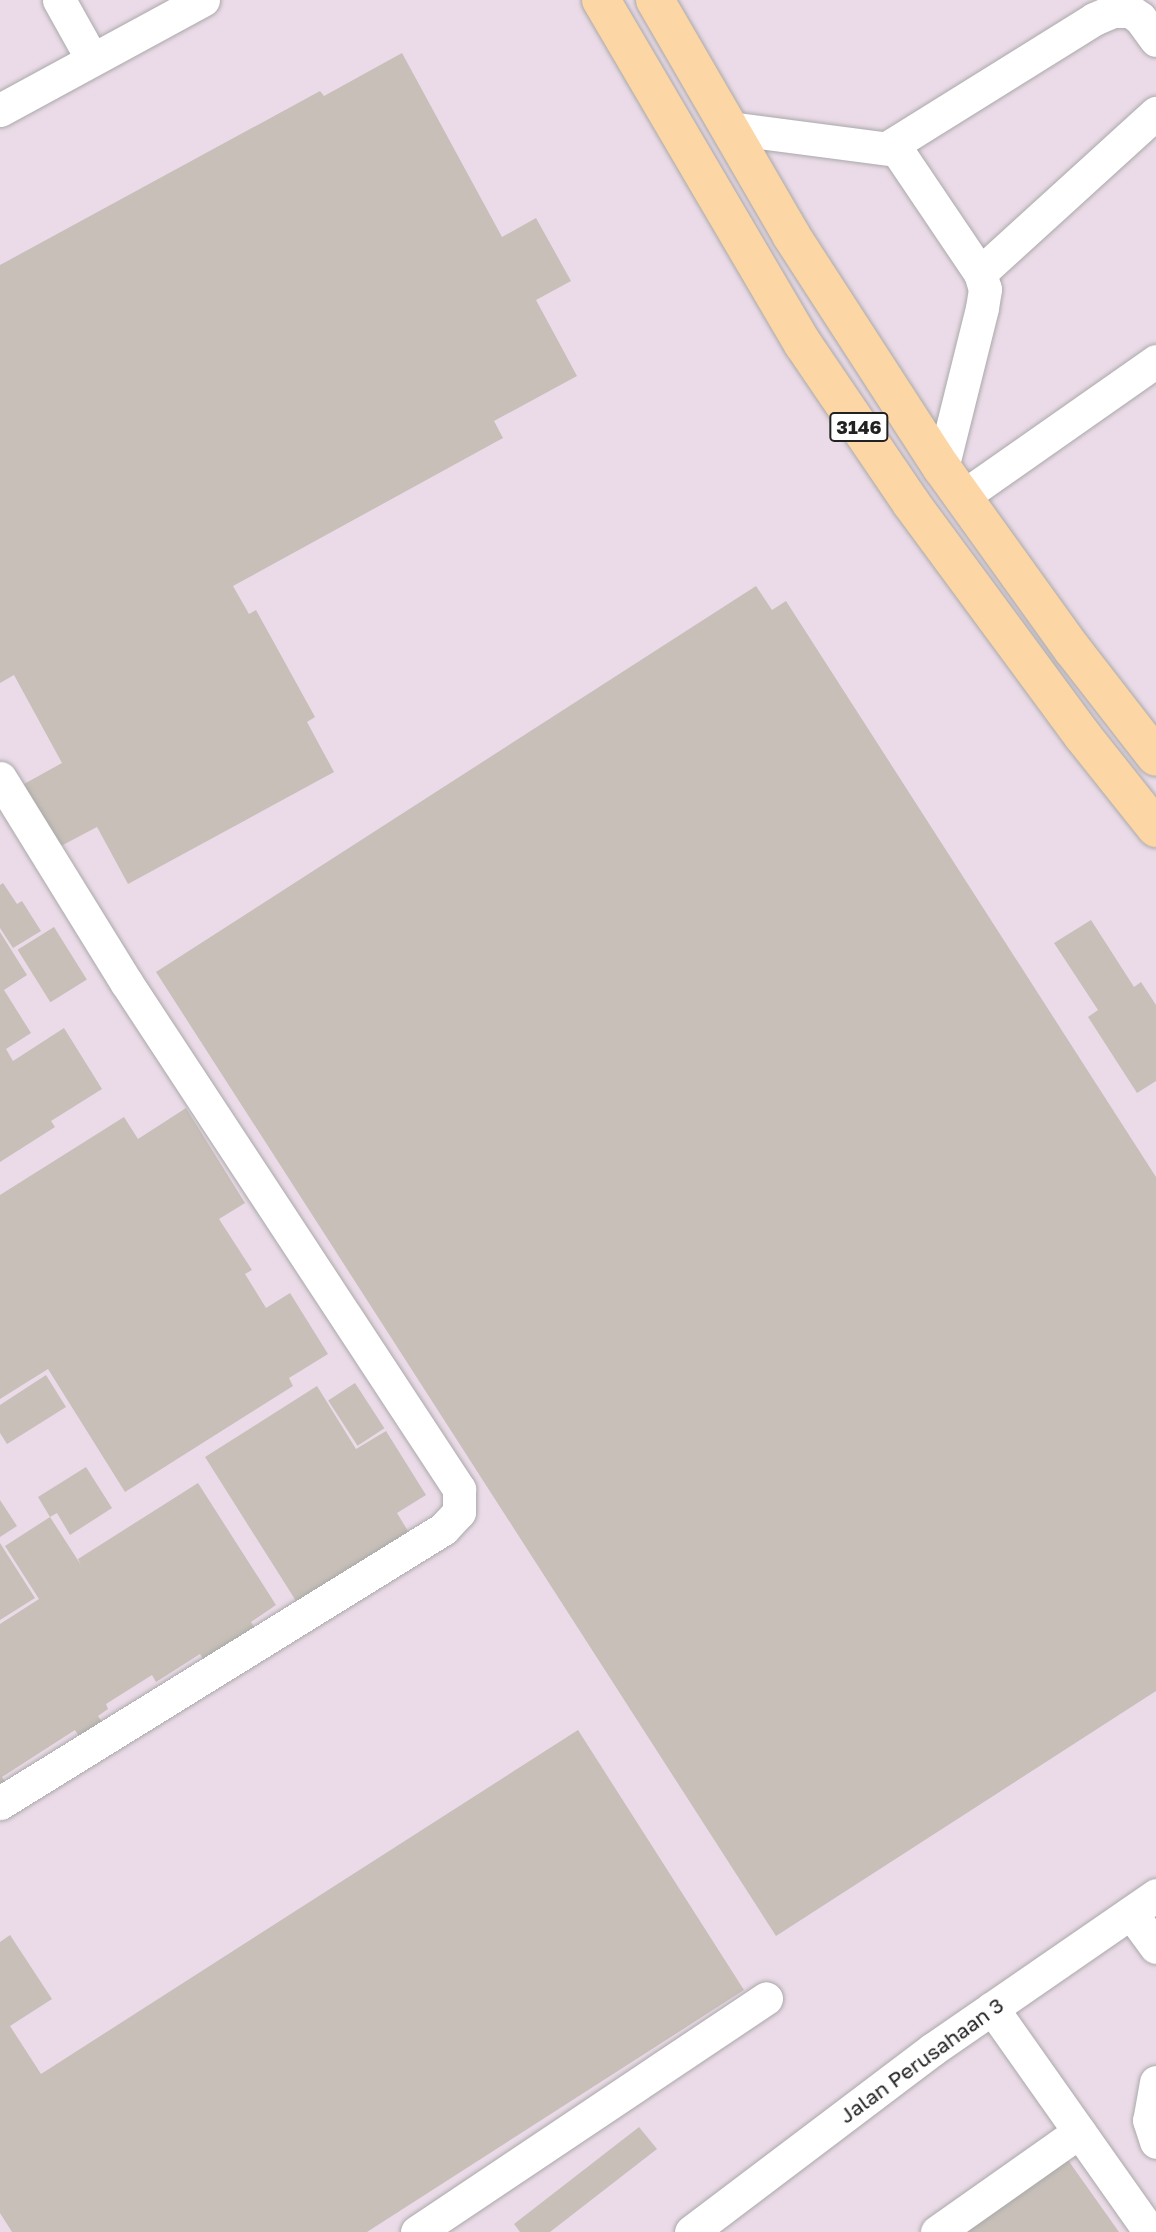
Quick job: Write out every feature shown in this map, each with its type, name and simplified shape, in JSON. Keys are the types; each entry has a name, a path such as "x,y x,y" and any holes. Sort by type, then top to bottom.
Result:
{"main road":[{"name":"3146","path":"655,0 791,234 952,482 1156,757"},
{"name":"3146","path":"601,5 803,344 872,446 1066,713 1156,828"}],"street":[{"path":"59,0 92,59"},
{"path":"0,110 203,0"},
{"path":"887,148 1094,19 1113,11 1130,10 1140,18 1156,40"},
{"path":"980,273 1156,113"},
{"path":"729,128 897,150 980,273 985,289 952,482"},
{"path":"952,482 1156,361"},
{"path":"0,778 126,982 459,1489 459,1513 443,1529 0,1803"},
{"path":"1143,1904 1156,1947"},
{"name":"Jalan Perusahaan 3","path":"691,2232 992,2008 1143,1904"},
{"path":"418,2232 766,1998"},
{"path":"992,2008 1150,2232"},
{"path":"1156,2082 1149,2120 1156,2142"},
{"path":"937,2232 1079,2132"}],"shaded area":[{"path":"0,0 1156,0 1156,2232 0,2232"}],"building":[{"path":"402,53 502,237 536,218 571,281 536,300 577,376 494,421 503,438 233,586 249,614 256,610 315,717 307,722 334,772 128,884 97,827 59,847 24,784 62,763 14,675 0,683 0,265 320,91 324,96"},
{"path":"756,586 772,610 786,601 1156,1177 1156,1691 776,1936 156,972"},
{"path":"3,883 17,904 22,901 41,931 13,948 0,928 0,885"},
{"path":"1091,920 1134,987 1141,982 1156,1005 1156,1081 1137,1093 1088,1017 1098,1010 1054,943"},
{"path":"54,927 87,980 50,1002 18,950"},
{"path":"0,932 27,975 4,990 31,1033 6,1049 13,1061 64,1028 102,1089 51,1121 55,1127 0,1162"},
{"path":"186,1108 245,1203 219,1219 252,1270 245,1274 266,1308 290,1293 328,1354 289,1378 293,1386 125,1492 48,1369 0,1399 0,1195 124,1117 138,1139"},
{"path":"46,1375 66,1407 7,1444 0,1433 0,1405"},
{"path":"355,1383 384,1428 358,1446 328,1400"},
{"path":"317,1386 356,1449 386,1431 426,1495 397,1513 414,1541 303,1612 205,1457"},
{"path":"86,1467 112,1508 70,1535 57,1513 50,1517 38,1497"},
{"path":"198,1483 276,1605 251,1622 261,1638 210,1670 200,1654 156,1682 152,1675 106,1704 108,1709 98,1716 110,1734 87,1749 75,1730 2,1777 12,1793 0,1801 0,1624 39,1599 5,1546 50,1517 81,1565 78,1559"},
{"path":"0,1500 17,1526 0,1537"},
{"path":"0,1543 35,1598 0,1620"},
{"path":"578,1730 744,1990 367,2232 12,2232 0,2213 0,1942 10,1935 52,1999 10,2026 41,2074"},
{"path":"639,2127 657,2149 550,2232 520,2232 514,2224"},
{"path":"1063,2153 1119,2232 953,2232"}]}
